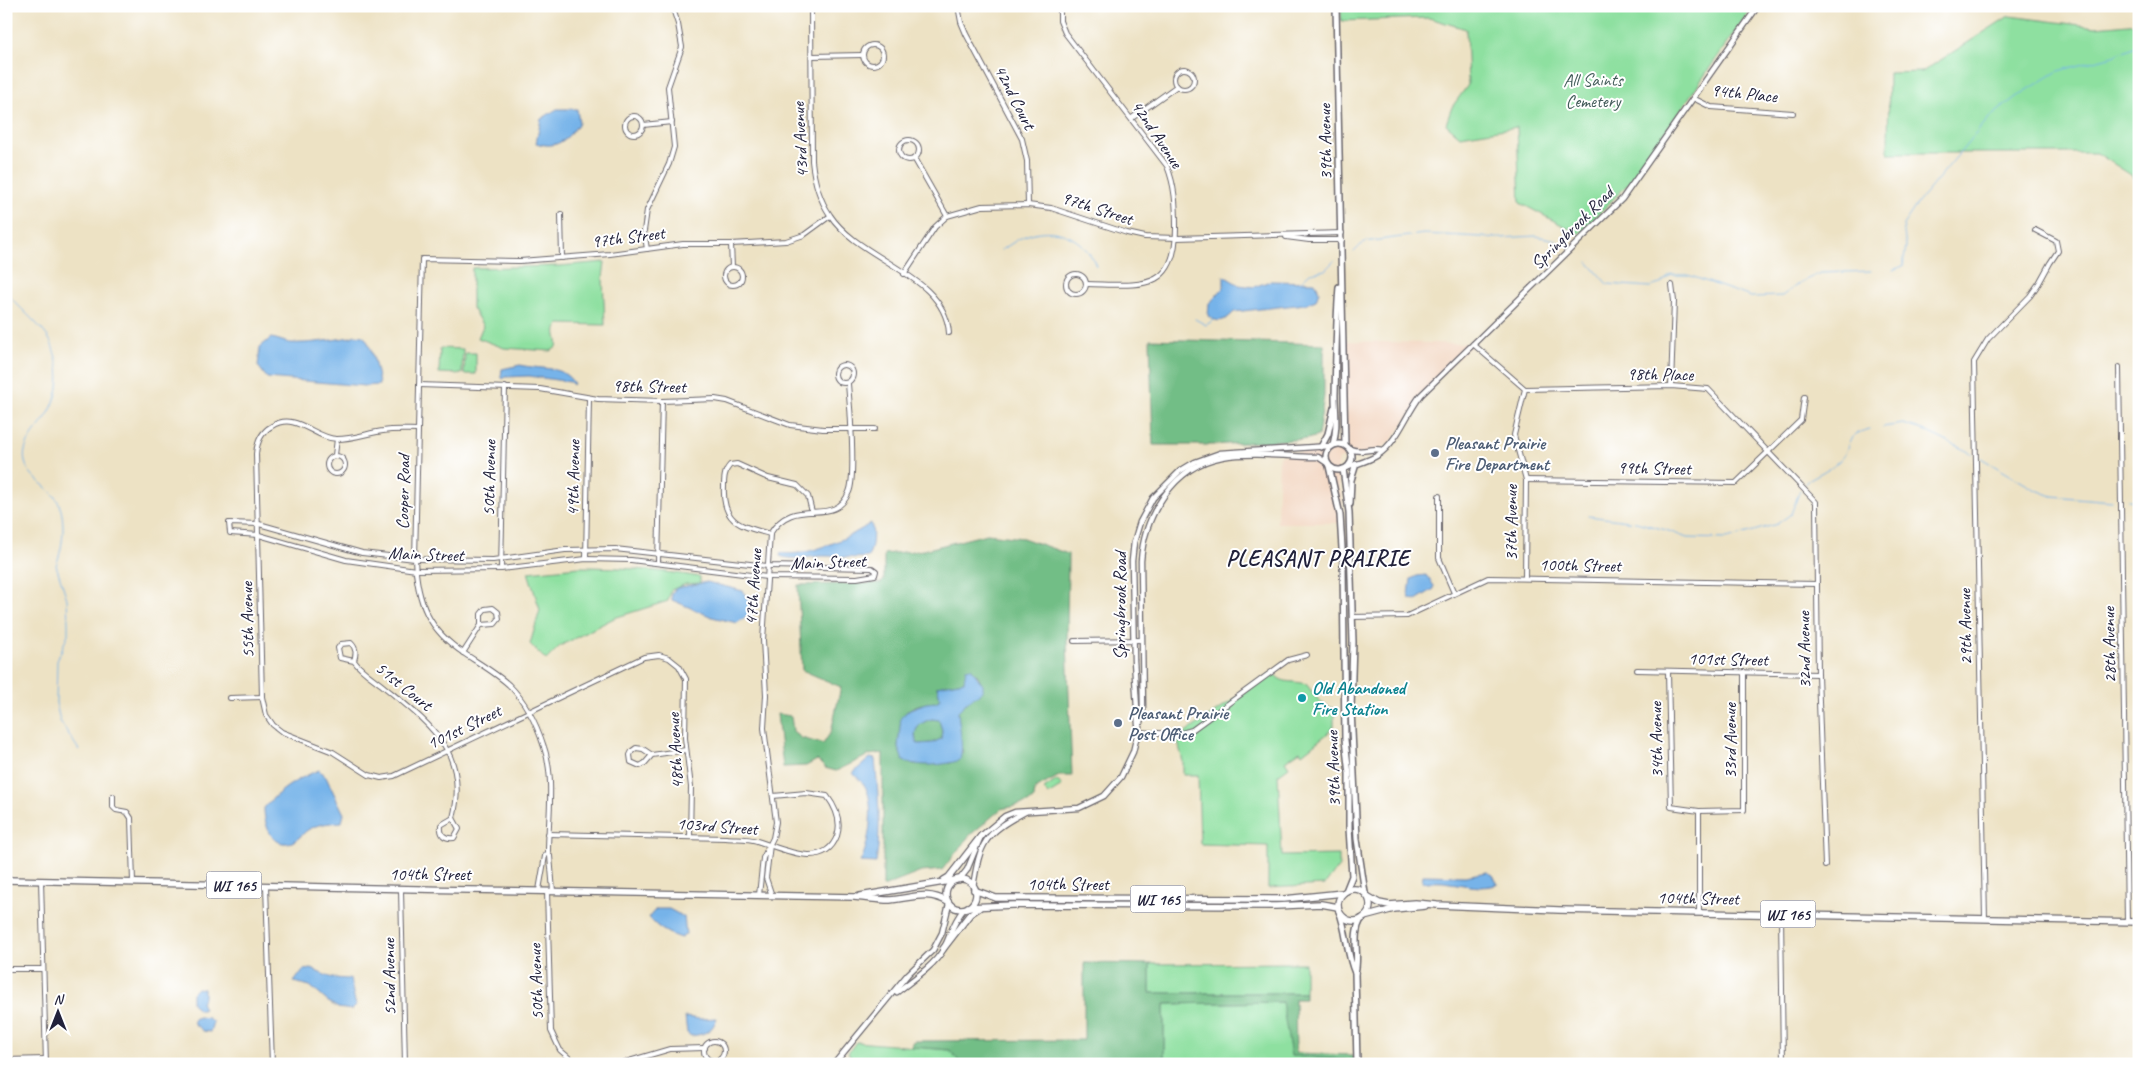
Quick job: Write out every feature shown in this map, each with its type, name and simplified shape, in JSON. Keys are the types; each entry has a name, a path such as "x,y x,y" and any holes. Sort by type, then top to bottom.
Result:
{"main road":[{"name":"39th Avenue","path":"1336,6 1342,233 1344,445"},
{"name":"39th Avenue","path":"1332,446 1338,429 1335,405 1336,317 1342,277"},
{"path":"1321,448 1328,434 1335,405"},
{"path":"1344,445 1350,449 1352,458 1344,469 1337,470 1328,465 1326,454 1332,446 1344,445"},
{"path":"1349,512 1351,480 1356,464"},
{"name":"39th Avenue","path":"1328,465 1340,515 1343,566 1345,740 1349,774 1349,828 1352,876 1345,892"},
{"name":"39th Avenue","path":"1344,469 1349,512 1352,617 1351,709 1357,828 1366,894"},
{"path":"1349,828 1357,828"},
{"path":"941,881 949,877 981,836"},
{"name":"104th Street","path":"6,880 401,890 539,890 854,897 890,900 932,895 948,903"},
{"path":"948,903 946,891 948,886 958,880"},
{"name":"104th Street","path":"854,897 941,881 958,880"},
{"name":"WI 165","path":"958,880 967,881 974,888"},
{"path":"966,908 974,900 974,888"},
{"name":"104th Street","path":"974,888 996,898 1284,899 1345,892"},
{"name":"WI 165","path":"1345,892 1356,889 1366,894"},
{"path":"1345,892 1340,897 1339,909 1355,973"},
{"path":"1357,1064 1355,973 1358,961 1355,934 1370,904 1366,894"},
{"name":"104th Street","path":"1366,894 1379,903 1389,905 1415,902 1437,905 1699,913 2139,922"},
{"name":"WI 165","path":"948,903 956,908 966,908"},
{"name":"104th Street","path":"966,908 1013,905 1276,906 1321,904 1339,909"},
{"name":"104th Street","path":"1362,918 1394,909 1437,905"},
{"path":"943,949 970,914 981,907"},
{"name":"WI 165","path":"1339,909 1346,918 1351,920 1362,918"}],"street":[{"path":"646,249 644,231 647,210 672,156 674,136 668,93 669,82 682,47 678,24 672,6"},
{"name":"43rd Avenue","path":"811,6 812,161 818,188 830,216 858,244 932,293 945,313 950,333"},
{"name":"42nd Court","path":"958,6 961,22 966,34 1022,139 1026,161 1028,205"},
{"name":"42nd Avenue","path":"1060,6 1060,21 1065,33 1167,166 1172,178 1176,205 1177,238 1173,262 1161,276 1137,285 1087,284"},
{"name":"Springbrook Road","path":"1344,469 1380,453 1398,432 1411,408 1421,395 1622,199 1758,6"},
{"path":"873,45 880,49 882,56 877,64 871,64 865,61 864,55 865,49 873,45"},
{"path":"812,56 864,55"},
{"path":"1132,118 1176,86 1186,88 1191,85 1194,79 1191,73 1186,69 1177,71 1174,77 1176,86"},
{"name":"94th Place","path":"1693,98 1711,106 1793,113"},
{"path":"633,116 641,120 643,125 640,133 634,134 629,132 626,127 628,119 633,116"},
{"path":"643,125 672,122"},
{"path":"911,140 917,143 919,153 914,158 905,159 900,155 899,149 904,141 911,140"},
{"path":"904,274 935,227 947,216 914,158"},
{"name":"97th Street","path":"947,216 982,206 1028,205 1062,210 1127,233 1145,237 1282,236 1342,233"},
{"path":"561,214 562,258"},
{"name":"97th Street","path":"422,259 520,261 683,244 731,244 796,238 830,216"},
{"name":"29th Avenue","path":"1985,919 1974,362 1988,339 2030,296 2058,252 2056,240 2035,230"},
{"name":"97th Street","path":"1282,236 1309,240 1342,240"},
{"path":"731,244 732,267"},
{"name":"Cooper Road","path":"422,259 415,559 418,591 427,614 441,635 505,682 515,692 528,712 544,745 549,766 548,853 550,856 550,891"},
{"path":"732,267 738,268 742,276 738,284 732,286 726,284 723,278 724,272 732,267"},
{"name":"42nd Avenue","path":"1078,274 1084,277 1087,284 1085,290 1076,294 1068,290 1066,283 1069,277 1078,274"},
{"path":"1672,285 1674,301 1672,386"},
{"path":"1473,344 1525,389"},
{"name":"47th Avenue","path":"770,845 776,822 764,728 766,695 763,640 770,534 779,521 789,514 825,512 836,508 849,493 852,475 848,384 853,372 849,367 840,366 836,370 835,378 840,382 848,384"},
{"name":"28th Avenue","path":"2119,367 2127,922"},
{"name":"98th Street","path":"419,385 552,390 589,398 662,401 715,399 727,401 790,425 814,429 875,429"},
{"name":"98th Place","path":"1525,389 1672,386 1708,389 1769,452"},
{"name":"50th Avenue","path":"502,569 505,387"},
{"name":"37th Avenue","path":"1525,389 1514,435 1526,480 1525,578"},
{"name":"49th Avenue","path":"586,559 589,398"},
{"name":"99th Street","path":"1526,480 1736,483 1801,420 1804,398"},
{"path":"658,563 662,401"},
{"path":"259,524 257,444 263,433 275,424 295,422 326,437 337,439 385,430 418,430"},
{"path":"335,455 337,439"},
{"name":"Springbrook Road","path":"1138,732 1133,640 1133,548 1142,517 1158,492 1187,466 1220,453 1236,450 1321,448 1332,446"},
{"path":"1350,449 1358,452 1377,448 1382,450"},
{"name":"32nd Avenue","path":"1769,452 1816,502 1818,674 1825,866"},
{"path":"335,455 344,459 346,465 344,470 335,474 330,472 327,463 335,455"},
{"name":"Springbrook Road","path":"958,880 967,870 981,836 1005,816 1028,810 1079,808 1104,796 1124,771 1133,752 1143,710 1141,561 1144,536 1156,507 1171,487 1199,466 1222,457 1313,456 1318,457 1328,465"},
{"path":"770,534 736,523 728,513 724,504 724,488 726,470 730,465 737,464 768,478 797,485 808,496 812,512"},
{"path":"1439,496 1439,558 1454,593"},
{"name":"Main Street","path":"229,523 259,524 362,553 415,559 501,559 586,549 658,553 768,566 872,568 876,571 875,575 871,577 767,577 658,563 586,559 502,569 416,570 346,560 259,535 230,533 229,523"},
{"name":"55th Avenue","path":"259,524 262,697 266,715"},
{"name":"100th Street","path":"1352,617 1407,616 1488,578 1816,584"},
{"path":"463,653 481,625 481,614 485,609 493,608 498,612 499,619 495,624 481,625"},
{"path":"1074,641 1142,640"},
{"name":"51st Court","path":"354,661 356,653 351,643 341,644 338,648 340,658 354,661 427,722 448,750 457,781 454,818 459,829 454,838 448,839 442,836 441,825 454,818"},
{"name":"101st Street","path":"266,715 273,725 282,732 333,752 369,775 381,778 394,776 652,655 669,658 679,666"},
{"path":"1138,732 1178,734 1192,730 1288,660 1307,655"},
{"name":"48th Avenue","path":"679,666 685,675 687,684 686,750 691,787 690,837"},
{"name":"101st Street","path":"1636,670 1818,674"},
{"name":"34th Avenue","path":"1668,672 1671,808 1699,811"},
{"name":"33rd Avenue","path":"1699,811 1744,810 1744,672"},
{"path":"230,698 262,697"},
{"path":"652,755 640,747 632,751 630,758 632,762 640,766 652,755 686,750"},
{"name":"103rd Street","path":"548,834 754,840 806,855 819,854 828,849 835,840 839,830 838,815 827,796 806,793 774,796"},
{"path":"113,796 113,807 116,810 127,812 131,818 133,882"},
{"name":"Springbrook Road","path":"974,888 982,845 995,830 1028,810"},
{"path":"1699,811 1699,913"},
{"path":"759,895 762,865 765,852 770,845"},
{"path":"770,845 766,878 772,896"},
{"name":"Cooper Road","path":"539,890 545,856 548,853"},
{"path":"6,1060 46,1062 41,880"},
{"path":"266,886 272,1064"},
{"name":"52nd Avenue","path":"401,890 405,1064"},
{"name":"50th Avenue","path":"550,891 551,1031 560,1050 576,1064"},
{"path":"834,1064 938,941 948,917 948,903"},
{"path":"892,996 928,967 943,949 955,919 966,908"},
{"path":"1781,914 1783,1064"},
{"path":"6,969 42,969"},
{"path":"716,1041 722,1044 724,1053 718,1060 712,1060 707,1057 705,1048 709,1043 716,1041"},
{"path":"619,1064 676,1048 705,1048"},
{"path":"638,1058 640,1064"}],"shaded area":[{"path":"1343,341 1473,344 1432,383 1392,440 1375,453 1339,459 1337,475 1342,500 1340,523 1277,523 1279,456 1334,446 1340,439 1344,416"}],"green space":[{"name":"All Saints Cemetery","path":"1341,6 1753,6 1631,181 1579,234 1520,203 1517,127 1460,136 1446,124 1452,107 1468,85 1466,29 1429,18 1341,21"},
{"path":"2009,16 2096,27 2139,23 2139,185 2131,175 2097,153 1888,153 1889,73 1922,72"},
{"path":"605,262 603,278 605,325 560,324 556,330 557,347 551,351 504,348 478,338 483,326 472,308 472,268 559,266"},
{"path":"1150,339 1324,344 1324,396 1318,436 1307,439 1212,445 1153,445"},
{"path":"440,348 463,349 462,374 439,373"},
{"path":"465,353 476,353 476,374 464,374"},
{"path":"987,534 1023,538 1068,554 1067,641 1072,776 1059,776 1035,789 1034,798 1028,803 1001,809 969,836 942,870 921,872 883,887 883,753 869,755 836,771 825,768 817,760 806,766 783,767 777,714 791,716 793,731 801,738 823,744 831,732 841,687 802,670 798,585 881,583 884,580 884,554 924,550","holes":["971,668 979,677 983,691 958,711 960,744 963,752 951,763 911,764 898,747 902,719 905,714 909,709 916,706 937,702 940,698 937,686 964,681"]},
{"path":"579,567 670,572 700,577 700,583 686,584 671,590 668,601 614,618 560,646 546,660 530,644 540,610 528,572"},
{"path":"1273,672 1280,679 1306,684 1321,703 1334,709 1334,726 1302,754 1300,751 1285,761 1289,767 1278,775 1282,856 1339,855 1339,866 1325,885 1268,888 1268,846 1200,844 1198,775 1183,775 1183,762 1176,734 1185,733"},
{"path":"932,719 939,720 942,730 941,739 932,743 918,744 915,735 916,731 924,722"},
{"path":"1057,780 1062,786 1048,795 1044,789"},
{"path":"1084,963 1150,964 1150,993 1305,993 1305,999 1295,999 1296,1053 1353,1055 1353,1064 1346,1064 1345,1060 1291,1056 1282,1002 1164,1004 1164,1064 961,1064 950,1050 911,1047 914,1041 1084,1040"},
{"path":"1305,963 1305,993 1150,993 1150,964"},
{"path":"1283,1002 1292,1056 1346,1060 1346,1064 1164,1064 1164,1004"},
{"path":"856,1042 951,1050 961,1064 891,1064 885,1057 874,1058 865,1064 855,1064 848,1053"}],"water":[{"path":"557,109 577,109 579,123 561,142 550,145 536,143 541,119"},
{"path":"1224,276 1239,285 1254,287 1270,281 1315,282 1319,291 1316,300 1305,304 1234,312 1228,318 1219,321 1208,316 1209,304 1224,287"},
{"path":"355,335 363,336 369,344 376,366 379,385 365,386 267,378 258,366 260,347 271,338 290,343 305,343 321,342"},
{"path":"520,365 564,373 574,384 529,376 506,377 503,379 501,377 502,369"},
{"path":"871,523 872,540 868,557 824,556 796,558 780,556 781,553 803,552 828,545"},
{"path":"1426,575 1434,589 1416,600 1410,599 1411,579"},
{"path":"707,582 743,591 751,606 750,614 737,623 712,617 672,600 672,593 677,588"},
{"path":"971,668 983,685 983,691 958,711 961,743 960,760 946,764 931,765 903,761 898,747 901,717 910,709 926,703 937,702 940,698 937,686 964,681 966,669","holes":["928,720 939,720 942,730 941,739 932,743 918,744 915,735 920,725"]},
{"path":"870,758 875,759 878,798 879,837 876,863 860,862 870,826 870,805 865,786 853,773"},
{"path":"319,770 326,777 344,814 342,822 315,826 292,842 279,842 267,827 264,808 289,786"},
{"path":"1487,872 1493,875 1498,884 1480,887 1443,882 1422,882 1423,875 1465,876"},
{"path":"656,909 669,909 684,917 686,934 681,938 677,937 655,924 649,917"},
{"path":"311,969 332,978 350,979 356,1006 352,1010 338,1008 310,986 294,982 303,970"},
{"path":"197,988 204,989 204,997 201,1002 204,1009 202,1010 198,1010 192,1003 192,993"},
{"path":"199,1017 208,1018 213,1022 210,1032 203,1031 194,1024 193,1019"},
{"path":"685,1017 700,1019 717,1018 707,1032 691,1036 687,1033"}],"waterway":[{"path":"1893,270 1903,266 1906,247 1903,225 1917,204 1989,118 2016,97 2058,71 2113,56 2137,45 2139,41"},
{"path":"1001,250 1025,236 1036,233 1057,233 1067,236 1084,247 1096,266"},
{"path":"1354,252 1364,242 1424,234 1500,238 1536,236 1557,240"},
{"path":"1300,282 1310,273 1325,270 1334,261"},
{"path":"1588,262 1607,284 1650,287 1660,284 1671,275 1688,275 1751,297 1782,296 1801,282 1821,273 1871,271"},
{"path":"6,292 48,337 58,364 58,384 54,403 33,434 24,455 29,471 52,493 61,508 63,528 61,548 56,565 67,599 68,634 57,661 56,703 60,721 79,750"},
{"path":"1195,319 1206,325 1214,320"},
{"path":"1883,427 1903,424 1923,430 1973,454"},
{"path":"1805,484 1808,480 1839,461 1855,435 1870,429"},
{"path":"1981,458 2034,489 2052,496 2112,501"},
{"path":"1588,516 1636,522 1687,538 1727,539 1777,524 1791,514 1800,490"},
{"path":"2128,500 2139,501"}],"place":[{"name":"Pleasant Prairie Fire Department","path":"1435,453"},
{"name":"Old Abandoned Fire Station","path":"1302,698"},
{"name":"Pleasant Prairie Post Office","path":"1118,723"}],"district":[{"name":"PLEASANT PRAIRIE","path":"1318,558"}]}
